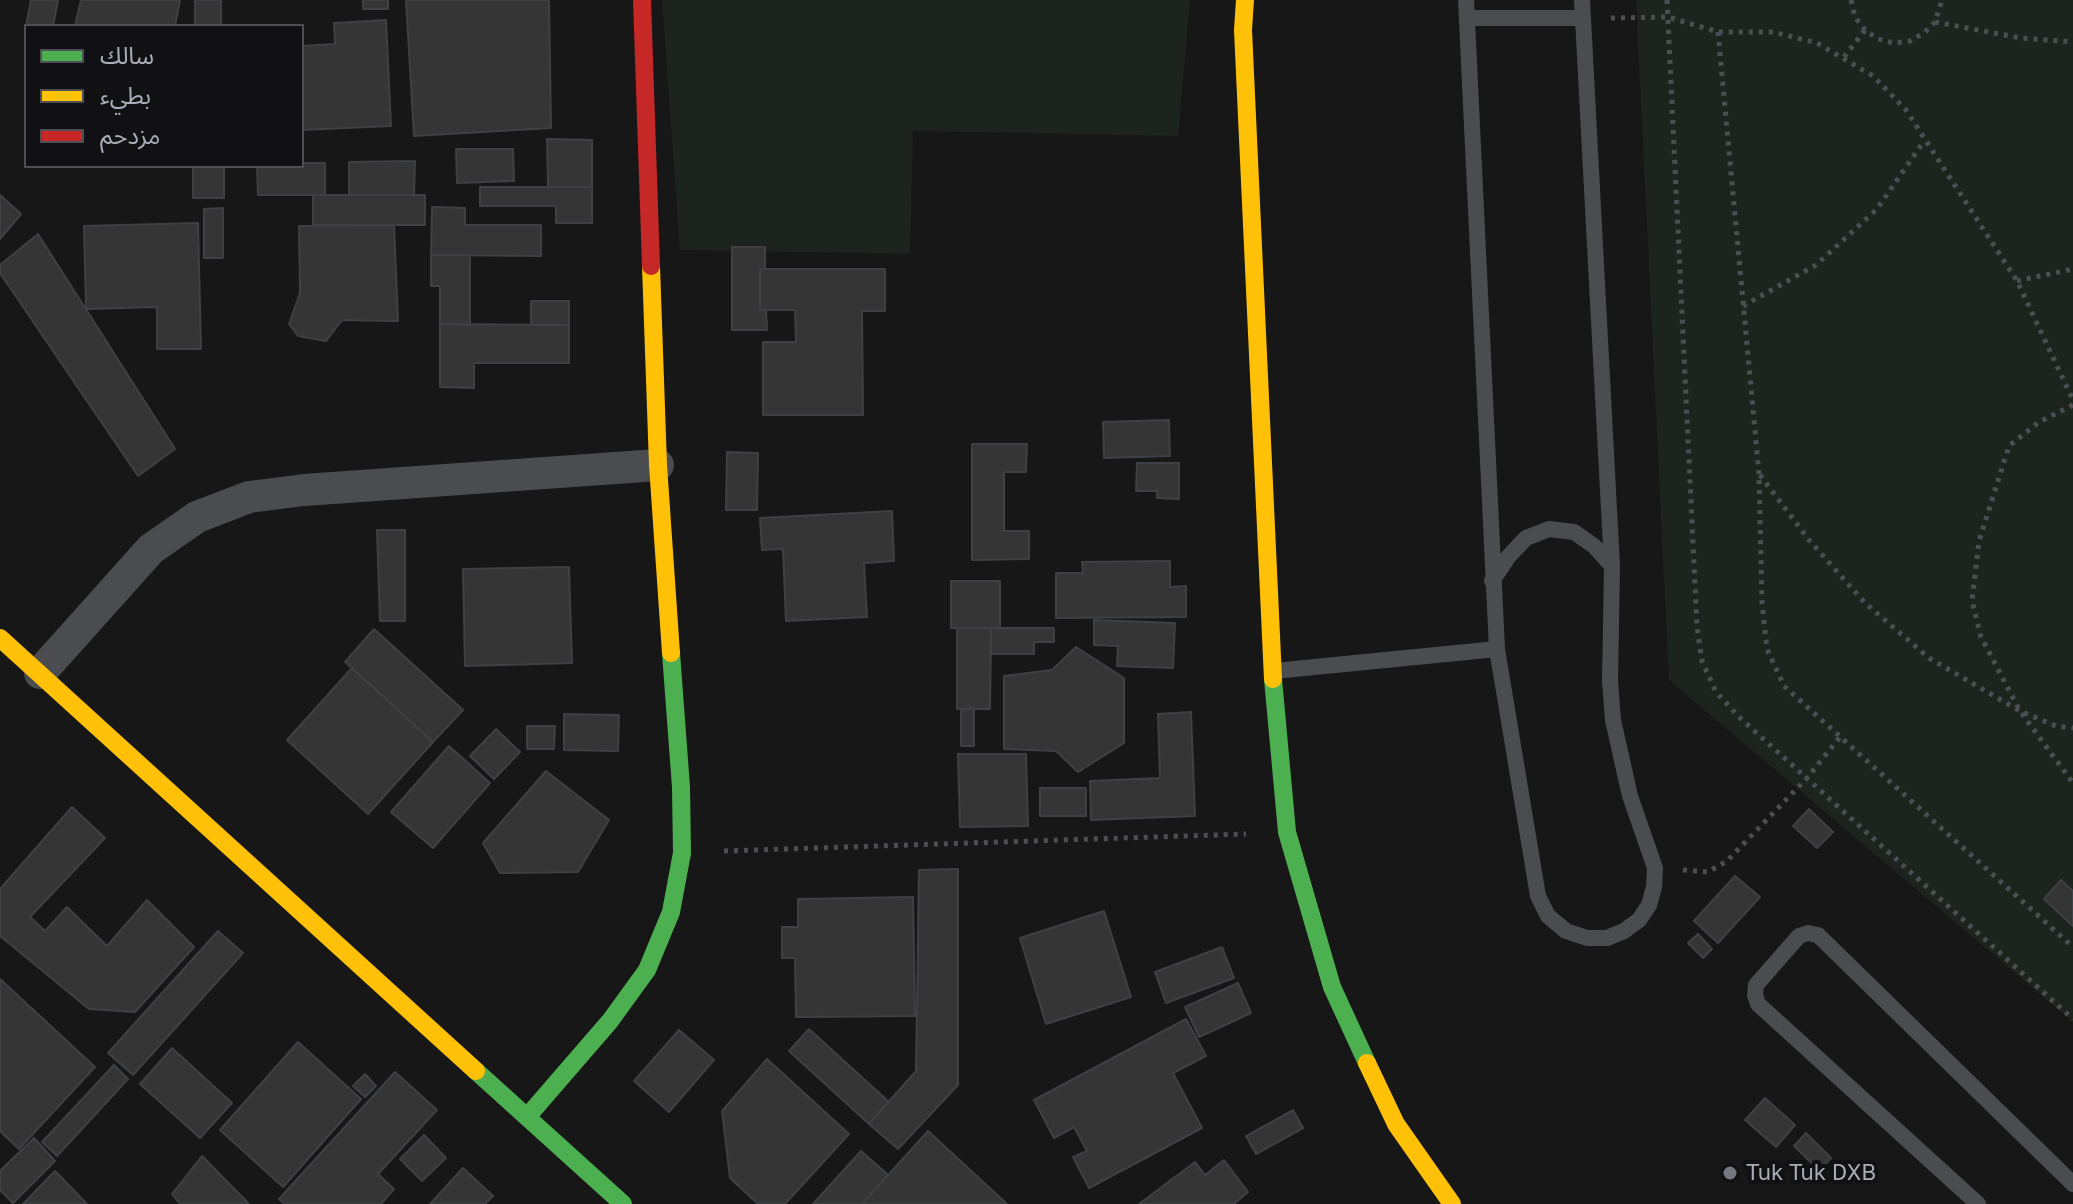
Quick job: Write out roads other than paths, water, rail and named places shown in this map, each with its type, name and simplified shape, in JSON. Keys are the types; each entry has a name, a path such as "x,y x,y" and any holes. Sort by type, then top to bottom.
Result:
{"street":[{"path":"527,1117 610,1021 647,970 671,912 682,853 681,787 658,465 642,0"},
{"path":"1233,0 1243,30"},
{"path":"1245,0 1243,30 1272,671 1287,832 1332,987 1396,1124 1452,1204"},
{"path":"40,673 151,549 197,517 249,497 304,490 658,465"},
{"path":"0,638 623,1204"}],"lane":[{"path":"1466,0 1497,649 1538,896 1548,916 1566,931 1587,938 1607,938 1639,920 1649,905 1655,868 1630,796 1613,720 1610,681 1612,566 1582,0"},
{"path":"1467,18 1582,18"},
{"path":"1492,581 1526,538 1549,529 1574,532 1594,546 1612,566"},
{"path":"1272,671 1497,649"},
{"path":"1978,1204 1758,1004 1756,985 1799,936 1808,933 1818,935 2073,1184"}],"place":[{"name":"Tuk Tuk DXB","path":"1730,1173"}]}
